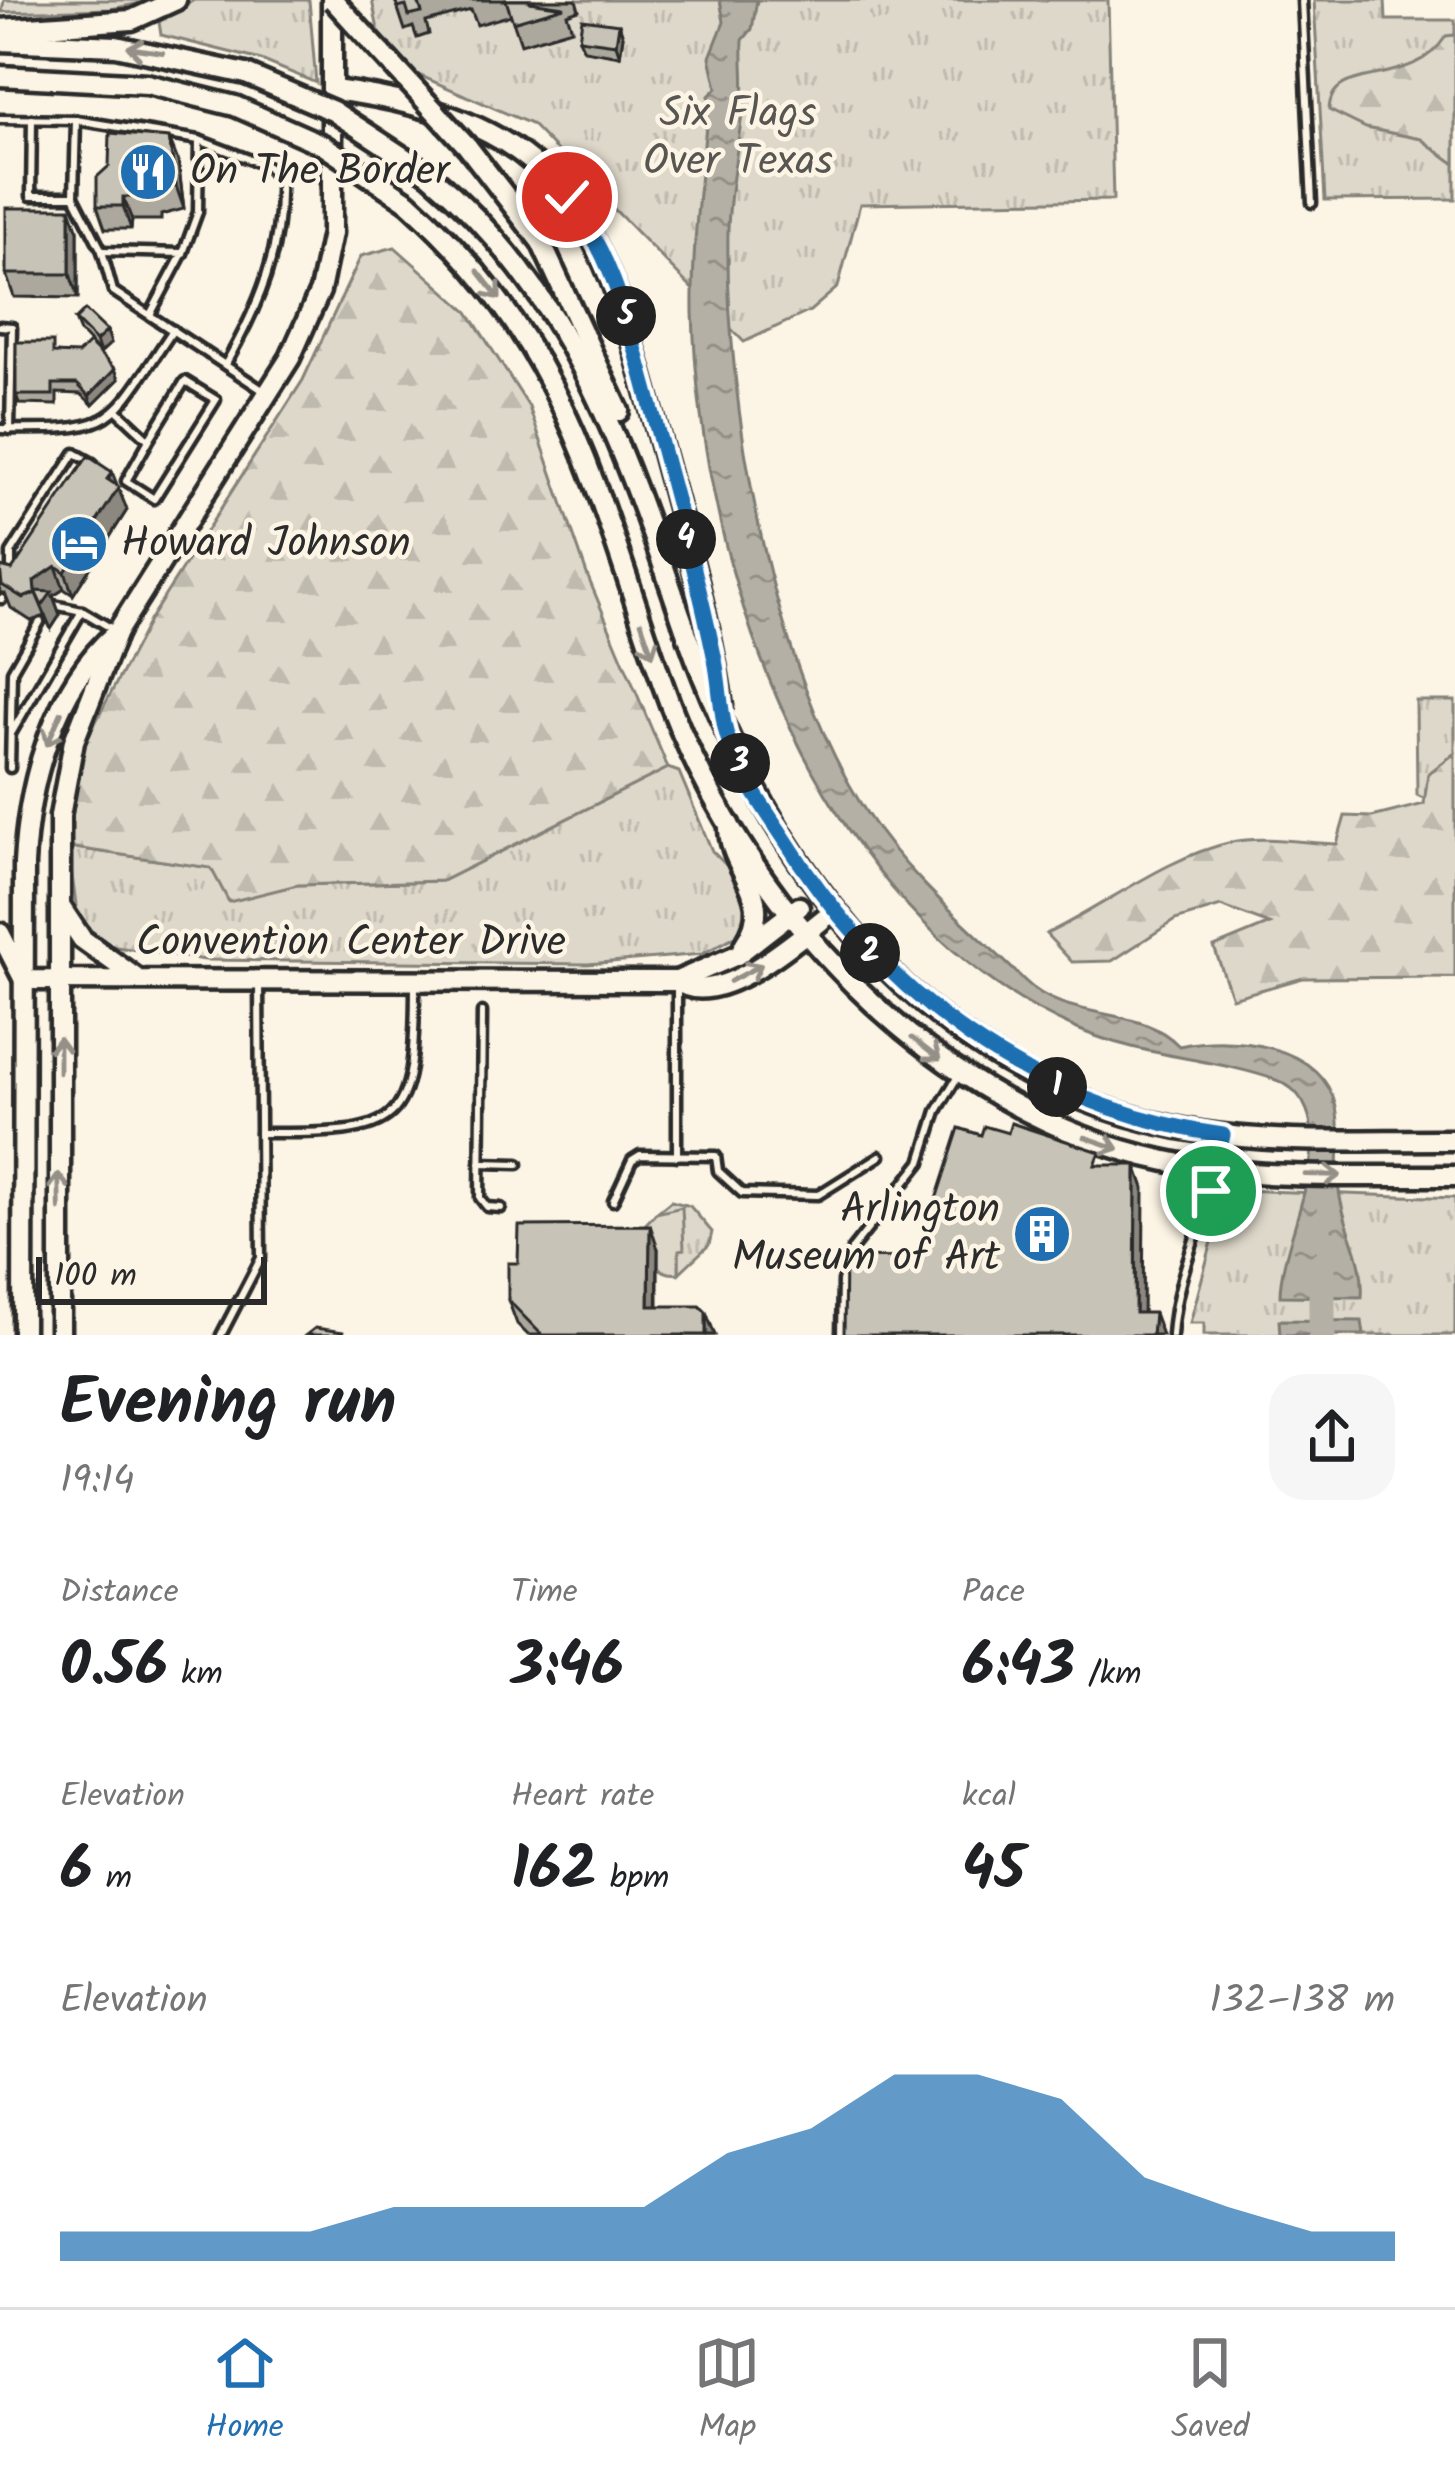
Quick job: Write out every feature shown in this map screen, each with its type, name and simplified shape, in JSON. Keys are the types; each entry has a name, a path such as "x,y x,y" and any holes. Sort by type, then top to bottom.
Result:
{"main road":[{"path":"0,41 132,20 176,0"},
{"path":"332,0 467,146 526,220 563,282 629,441 652,531"},
{"path":"60,1335 62,797 82,716 117,632 302,338 326,272 332,233 332,0"},
{"path":"0,29 168,53 247,74 333,111 429,174 500,242 560,322 602,401 726,735 817,892 904,987 979,1045 1105,1107 1223,1135 1455,1140"},
{"path":"0,76 147,84 235,106 323,145 408,202 475,267 550,374 588,462 681,733 729,824 808,931 883,1013 960,1073 1007,1103 1086,1138 1218,1170 1455,1176"},
{"path":"334,90 409,102 470,123 526,159 589,226 620,295 678,507 716,663 726,735"},
{"path":"23,1335 27,825 40,765 71,693 97,649 117,632"},
{"path":"729,824 728,847 758,900 752,934 737,955"},
{"name":"Convention Center Drive","path":"677,981 737,955 817,892"},
{"path":"60,906 82,939 136,978"},
{"name":"Convention Center Drive","path":"24,980 677,981 699,989 737,979 832,912"},
{"path":"0,933 24,980"},
{"path":"960,1073 979,1045"}],"lane":[{"path":"1302,0 1312,203"},
{"path":"0,119 76,120 200,140 267,166 280,182 273,262 255,313 225,365"},
{"path":"32,119 31,196 74,196"},
{"path":"76,120 74,196 102,251 113,291 268,394"},
{"path":"150,315 183,253 198,212 200,140"},
{"path":"102,251 183,253"},
{"path":"0,326 12,327 10,430"},
{"path":"0,429 81,431 118,411 172,329"},
{"path":"11,584 11,554 75,452 154,499 216,400 185,381 125,481"},
{"path":"118,411 149,440"},
{"path":"48,608 57,602 117,632"},
{"path":"11,733 82,611"},
{"path":"10,768 12,671 40,622"},
{"path":"221,1335 261,1258 260,979"},
{"path":"260,1133 343,1133 370,1127 392,1112 413,1077 415,980"},
{"path":"677,981 677,1156"},
{"path":"482,1012 480,1198 487,1207 501,1208"},
{"path":"841,1335 842,1281 852,1249 921,1162 937,1111 960,1073"},
{"path":"1172,1335 1181,1282 1218,1170 1223,1135"},
{"path":"613,1201 636,1157 716,1156 718,1172 742,1193 813,1196 880,1156"},
{"path":"480,1163 518,1163"}],"green space":[{"path":"4,0 156,0 111,9 2,12"},
{"path":"194,0 309,0 316,83 261,60 161,35 159,22"},
{"name":"Six Flags Over Texas","path":"372,0 1108,0 1113,200 860,204 838,287 810,311 744,342 531,124 384,60"},
{"path":"1314,0 1385,0 1386,20 1455,20 1455,199 1325,200"},
{"path":"1455,35 1455,164 1421,139 1366,128 1329,110 1333,94 1343,85 1413,64 1446,36"},
{"path":"395,247 468,312 529,407 588,577 668,768 442,881 297,885 229,902 211,868 68,847 82,748 150,619 303,380 361,256"},
{"path":"1416,701 1455,701 1455,753 1428,774 1425,799 1417,795"},
{"path":"1455,753 1455,977 1303,978 1232,998 1214,947 1270,924 1221,906 1175,920 1112,961 1072,962 1046,934 1207,849 1257,839 1337,844 1345,816 1372,817 1424,804 1428,774"},
{"path":"668,768 679,772 712,851 734,873 748,904 739,934 702,954 588,964 205,960 96,944 78,919 68,847 212,868 229,901 297,885 442,881"},
{"path":"1239,1190 1455,1198 1455,1335 1204,1335 1204,1323 1190,1323 1217,1223 1226,1226"},
{"path":"671,1201 690,1206 712,1232 709,1245 679,1273 679,1249 683,1249 656,1213"},
{"path":"682,1207 684,1249 679,1250 679,1273 670,1273 653,1261 639,1231 656,1213"}],"water":[{"path":"720,0 757,0 752,29 743,40 743,104 728,230 729,299 745,453 780,611 834,755 868,815 902,860 1042,994 1144,1024 1179,1046 1224,1042 1272,1048 1313,1069 1336,1107 1339,1191 1360,1268 1362,1297 1280,1296 1312,1147 1311,1123 1295,1092 1252,1072 1101,1038 985,976 907,905 843,821 790,726 749,624 719,519 701,414 694,258 709,96 717,88 710,57 724,22"},
{"path":"1279,1320 1362,1321 1364,1335 1280,1335"}],"building":[{"path":"395,0 421,0 422,13 409,16 406,6 398,8"},
{"path":"506,0 536,0 529,2 564,7 513,22"},
{"path":"582,19 619,24 616,44 579,39"},
{"path":"110,133 169,138 176,186 152,192 152,197 123,197 123,206 97,206 97,177 109,166"},
{"path":"6,208 70,208 70,274 6,274"},
{"path":"85,310 107,331 96,341 75,320"},
{"path":"16,342 53,342 53,353 78,354 89,343 115,369 89,396 77,384 53,384 53,395 16,395"},
{"path":"88,456 112,472 107,479 119,487 65,572 56,566 34,581 35,591 52,592 42,606 36,593 23,598 2,585 0,567 12,570"},
{"name":"Arlington Museum of Art","path":"1011,1123 1100,1152 1095,1165 1136,1165 1135,1313 1154,1313 1152,1335 844,1335 845,1257 917,1258 959,1128 981,1135 984,1126 1008,1133"},
{"path":"650,1225 649,1306 700,1306 706,1312 706,1335 542,1335 508,1300 508,1263 518,1263 519,1226"},
{"path":"315,1328 343,1332 345,1335 306,1335"}],"waterway":[{"path":"1322,1264 1322,1335"}],"place":[{"name":"On The Border","path":"148,172"},
{"name":"Howard Johnson","path":"79,544"},
{"name":"Arlington Museum of Art","path":"1042,1234"}],"route":[{"path":"567,197 589,226 620,295 716,663 726,735 817,892 904,987 1013,1066 1105,1107 1223,1135 1211,1191"}]}
